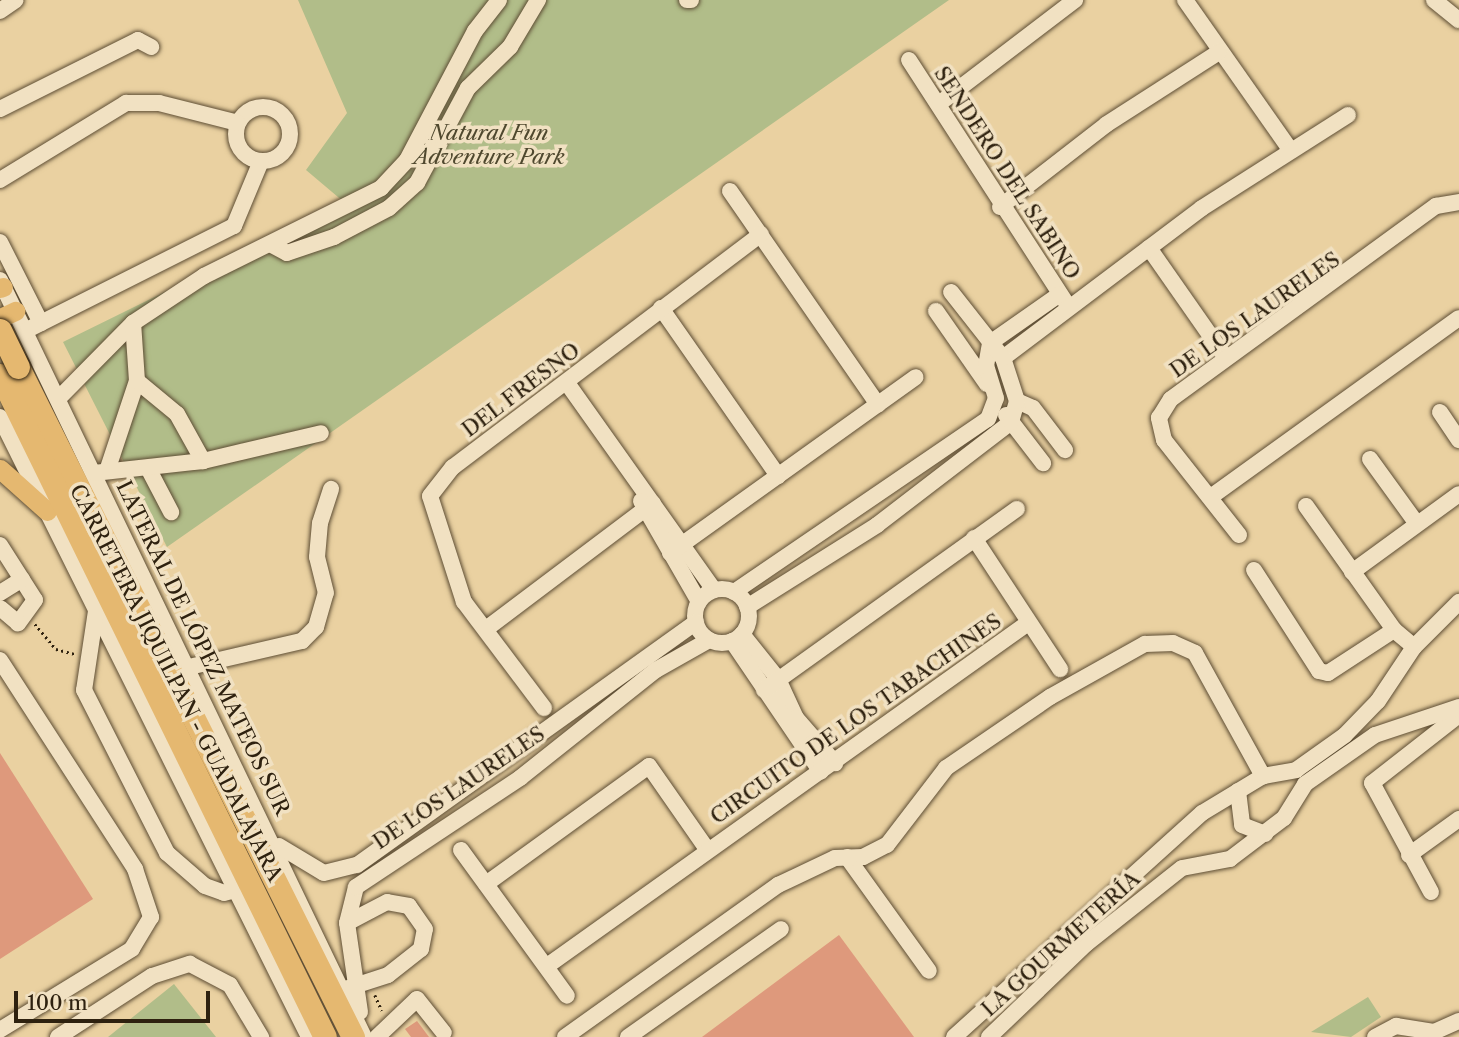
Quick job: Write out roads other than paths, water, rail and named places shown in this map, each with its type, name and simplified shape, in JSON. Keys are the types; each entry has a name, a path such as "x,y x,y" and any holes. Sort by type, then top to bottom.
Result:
{"highway":[{"name":"CARRETERA JIQUILPAN - GUADALAJARA","path":"0,330 5,369 325,1037"},
{"name":"CARRETERA JIQUILPAN - GUADALAJARA","path":"5,369 369,1035"}],"main road":[{"path":"0,469 47,511"}],"street":[{"path":"0,10 16,0"},
{"path":"58,399 133,323 204,276 381,188 408,160 475,31 499,0"},
{"path":"270,244 287,253 334,237 388,208 417,183 468,88 510,47 538,0"},
{"path":"940,103 1075,0"},
{"path":"1185,0 1291,151"},
{"path":"1434,0 1459,20"},
{"path":"0,109 138,40 151,47"},
{"path":"1000,207 1107,124 1219,52"},
{"name":"SENDERO DEL SABINO","path":"909,60 940,103 1000,207 1070,309"},
{"path":"0,180 126,103 159,103 238,123 262,106 287,121 287,146 261,161 234,226 25,331"},
{"path":"1003,358 1149,248 1348,115"},
{"path":"238,123 241,150 261,161"},
{"path":"730,191 878,405"},
{"name":"DE LOS LAURELES","path":"1239,535 1212,496 1175,456 1159,418 1171,400 1436,206 1459,202"},
{"name":"DEL FRESNO","path":"544,708 486,629 456,582 430,496 453,467 761,234"},
{"path":"0,242 41,323"},
{"path":"1149,248 1226,358"},
{"name":"LATERAL DE LÓPEZ MATEOS SUR","path":"1,285 8,314 25,331 58,399 101,472 189,667 272,839 356,987"},
{"path":"821,772 764,690 737,637 747,607 877,525 1011,422 1017,401 1003,358 951,292"},
{"path":"567,383 640,492 647,507 677,548 714,590 734,592 988,419 996,398 986,366 990,343 1060,294"},
{"path":"661,308 778,476"},
{"path":"936,311 1011,422 1043,463"},
{"path":"1212,496 1459,318"},
{"path":"133,323 137,381 101,472 203,461 321,433"},
{"path":"5,369 20,353 44,369"},
{"path":"677,548 916,377"},
{"path":"137,381 177,414 203,461"},
{"path":"1017,401 1034,408 1065,450"},
{"path":"1440,412 1459,440"},
{"path":"0,417 309,1037"},
{"path":"1370,459 1417,524"},
{"path":"148,468 171,512"},
{"path":"189,667 302,642 316,627 326,593 318,546 331,489"},
{"path":"1352,572 1459,494"},
{"path":"1306,506 1394,630 1414,647"},
{"path":"486,629 647,507"},
{"path":"764,690 1017,509"},
{"name":"CIRCUITO DE LOS TABACHINES","path":"974,538 1059,669"},
{"path":"0,545 35,600 29,616 10,622 0,608"},
{"path":"677,548 699,602 696,622 709,640 737,637"},
{"path":"1254,570 1319,671 1328,673 1394,630"},
{"path":"0,593 22,579"},
{"path":"699,602 714,590"},
{"path":"734,592 747,607"},
{"name":"LA GOURMETERÍA","path":"954,1037 1071,925 1180,837 1202,813 1263,776 1296,770 1378,701 1414,647 1459,602"},
{"path":"96,611 84,690 167,852 205,886 224,893 236,890"},
{"name":"DE LOS LAURELES","path":"272,839 310,870 362,871 429,825 508,761 696,622"},
{"name":"CIRCUITO DE LOS TABACHINES","path":"547,966 707,849 835,763 1028,623"},
{"path":"737,637 778,679 796,718 835,763"},
{"name":"DE LOS LAURELES","path":"429,825 520,778 656,670 709,640"},
{"path":"565,1037 778,885 847,857 887,845 946,768 1050,697 1145,644 1173,643 1195,653 1263,776"},
{"path":"0,660 135,869 152,917 132,949 0,1030"},
{"path":"1378,701 1395,724"},
{"path":"1180,837 1196,861 1230,859 1265,834 1297,801 1305,784 1395,724 1459,707"},
{"path":"1432,892 1409,855 1372,783 1459,715"},
{"path":"508,761 520,778"},
{"name":"CIRCUITO DE LOS TABACHINES","path":"486,884 649,766 707,849"},
{"path":"1238,791 1242,825 1265,834"},
{"path":"1409,855 1459,819"},
{"path":"461,850 567,996"},
{"path":"847,857 929,971"},
{"name":"LA GOURMETERÍA","path":"989,1037 1095,937 1196,861"},
{"name":"DE LOS LAURELES","path":"362,871 347,923 356,987 369,1035"},
{"path":"347,923 387,902 409,906 425,929 421,949 356,987"},
{"path":"628,1037 781,929"},
{"path":"58,1037 173,965 220,976 256,1032"},
{"path":"369,1035 417,999 444,1036"},
{"path":"1380,1035 1396,1026 1434,1032 1459,1021"}],"park label":[{"name":"Natural Fun Adventure Park","path":"489,145"}]}
